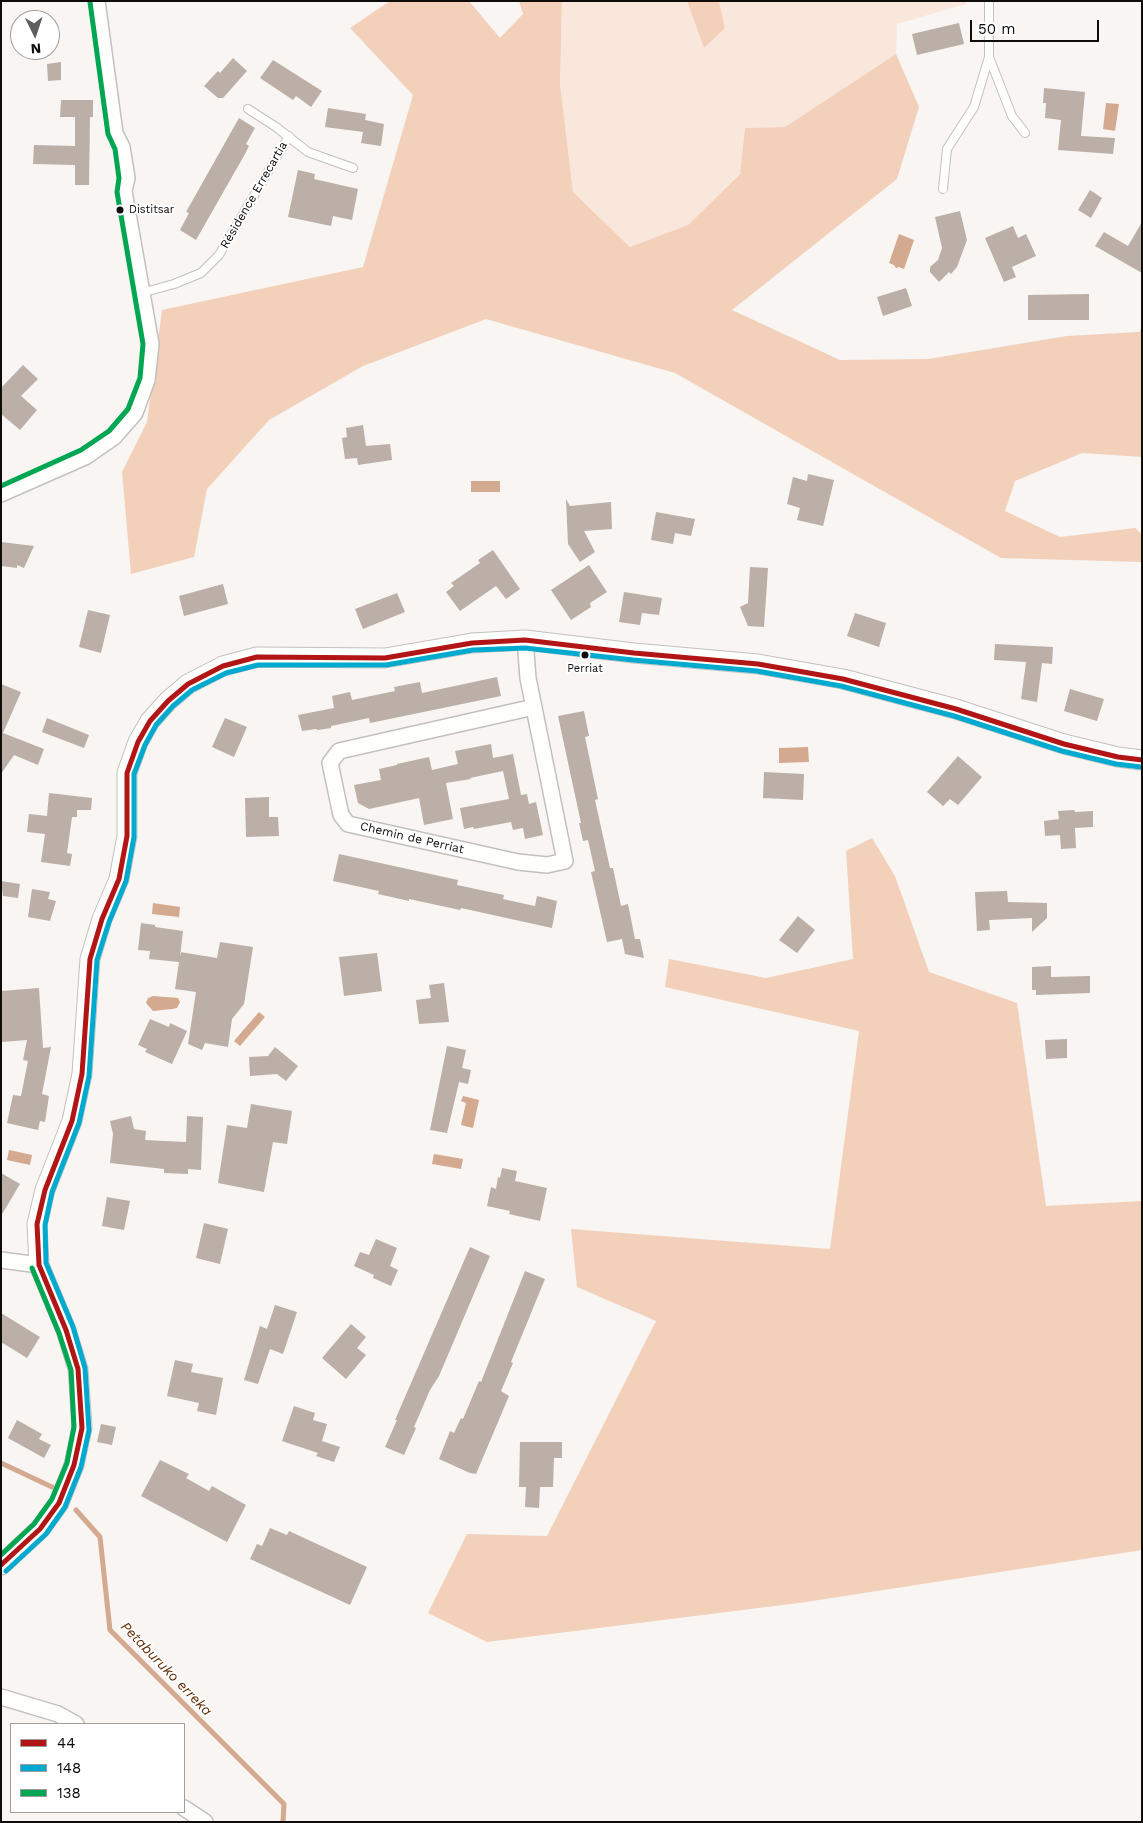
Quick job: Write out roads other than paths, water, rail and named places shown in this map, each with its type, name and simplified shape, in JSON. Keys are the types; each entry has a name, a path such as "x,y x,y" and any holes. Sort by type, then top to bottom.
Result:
{"street":[{"path":"1,494 85,457 114,437 135,412 147,380 151,344 124,191 127,178 122,147 115,133 97,1"},
{"path":"1,1565 40,1529 58,1503 74,1465 82,1428 78,1368 66,1330 39,1265 37,1224 45,1190 72,1121 82,1074 90,959 102,919 119,879 127,836 126,773 138,742 150,721 168,701 188,684 223,666 256,657 385,658 472,643 525,640 634,653 758,664 843,679 956,709 1064,744 1118,757 1142,760"},
{"name":"Chemin de Perriat","path":"525,640 528,678 534,707 565,861 547,865 518,862 348,824 341,815 330,763 339,751 534,707"},
{"path":"1,1260 39,1265"},
{"path":"1,1697 58,1714 74,1723"},
{"path":"185,1809 205,1822"}],"lane":[{"path":"943,189 947,149 974,107 989,57 989,1"},
{"path":"989,57 1012,116 1025,133"},
{"path":"248,108 308,152 353,168"},
{"name":"Résidence Errecartia","path":"141,294 201,273 219,255 288,136"}],"waterway":[{"name":"Petaburuko erreka","path":"1,1463 52,1487"},
{"name":"Petaburuko erreka","path":"76,1510 100,1537 110,1630 284,1804 283,1822"}],"place":[{"name":"Distitsar","path":"120,210"},
{"name":"Perriat","path":"585,655"}]}
